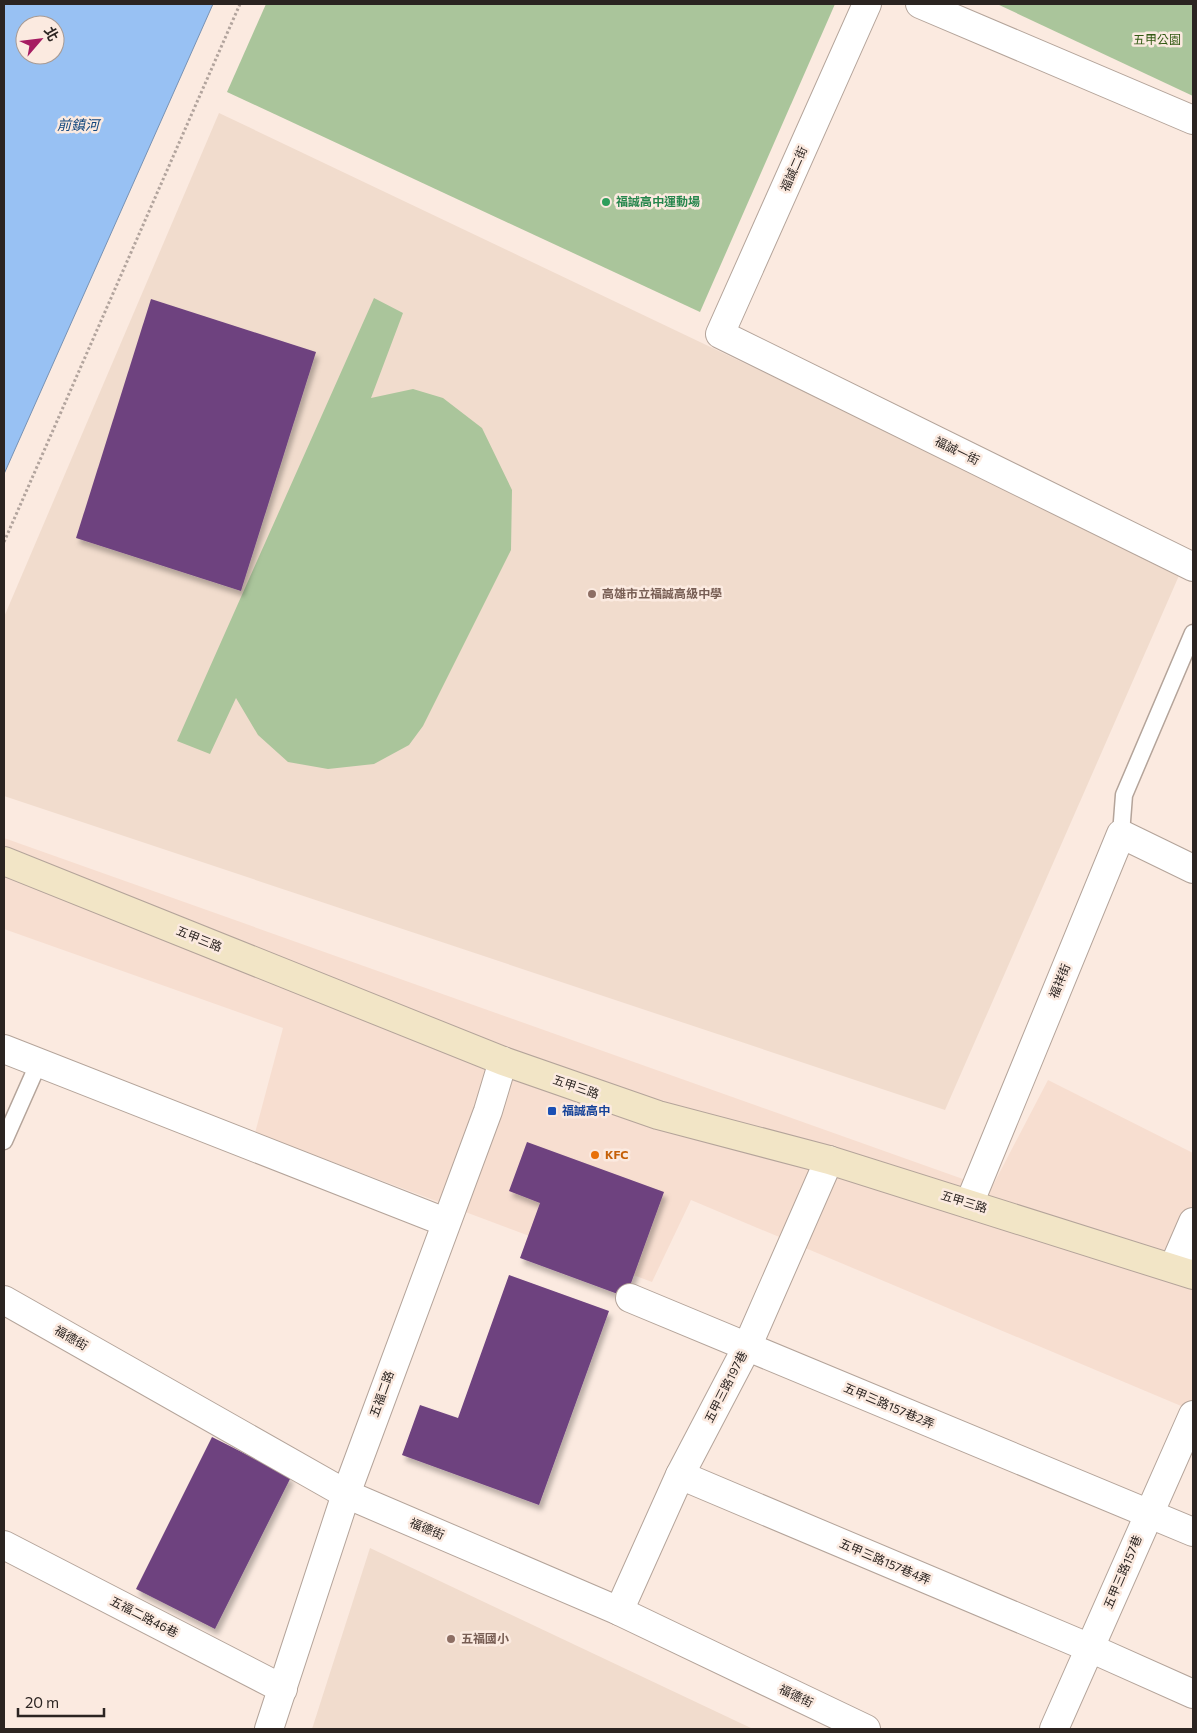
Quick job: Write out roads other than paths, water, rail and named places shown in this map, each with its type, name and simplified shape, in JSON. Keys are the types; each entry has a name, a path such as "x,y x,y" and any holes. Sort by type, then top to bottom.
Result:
{"main road":[{"name":"五甲三路","path":"4,861 504,1061 658,1115 829,1160 1183,1271"}],"street":[{"name":"福誠二街","path":"720,334 868,4"},
{"path":"920,4 1193,120"},
{"name":"福誠一街","path":"720,334 1193,567"},
{"path":"1120,834 1193,869"},
{"name":"福祥街","path":"968,1204 1120,834"},
{"path":"4,1049 445,1222"},
{"name":"五福二路","path":"270,1729 346,1494 445,1222 488,1111 504,1061"},
{"name":"五甲三路197巷","path":"619,1610 680,1475 747,1347 829,1160"},
{"path":"1183,1271 1193,1222"},
{"name":"五甲三路157巷2弄","path":"630,1298 1193,1532"},
{"name":"福德街","path":"4,1300 346,1494 619,1610 866,1729"},
{"name":"五甲三路157巷","path":"1054,1729 1193,1415"},
{"name":"五甲三路157巷4弄","path":"680,1475 1090,1648 1193,1694"},
{"name":"五福二路46巷","path":"4,1545 284,1689"}],"lane":[{"path":"1120,834 1124,795 1193,633"},
{"path":"4,1141 39,1062"}],"water":[{"name":"前鎮河","path":"4,4 213,4 4,474"}],"place":[{"name":"福誠高中運動場","path":"606,202"},
{"name":"高雄市立福誠高級中學","path":"592,594"},
{"name":"福誠高中","path":"552,1111"},
{"name":"KFC","path":"595,1155"},
{"name":"五福國小","path":"451,1639"}],"park label":[{"name":"五甲公園","path":"1157,40"}]}
